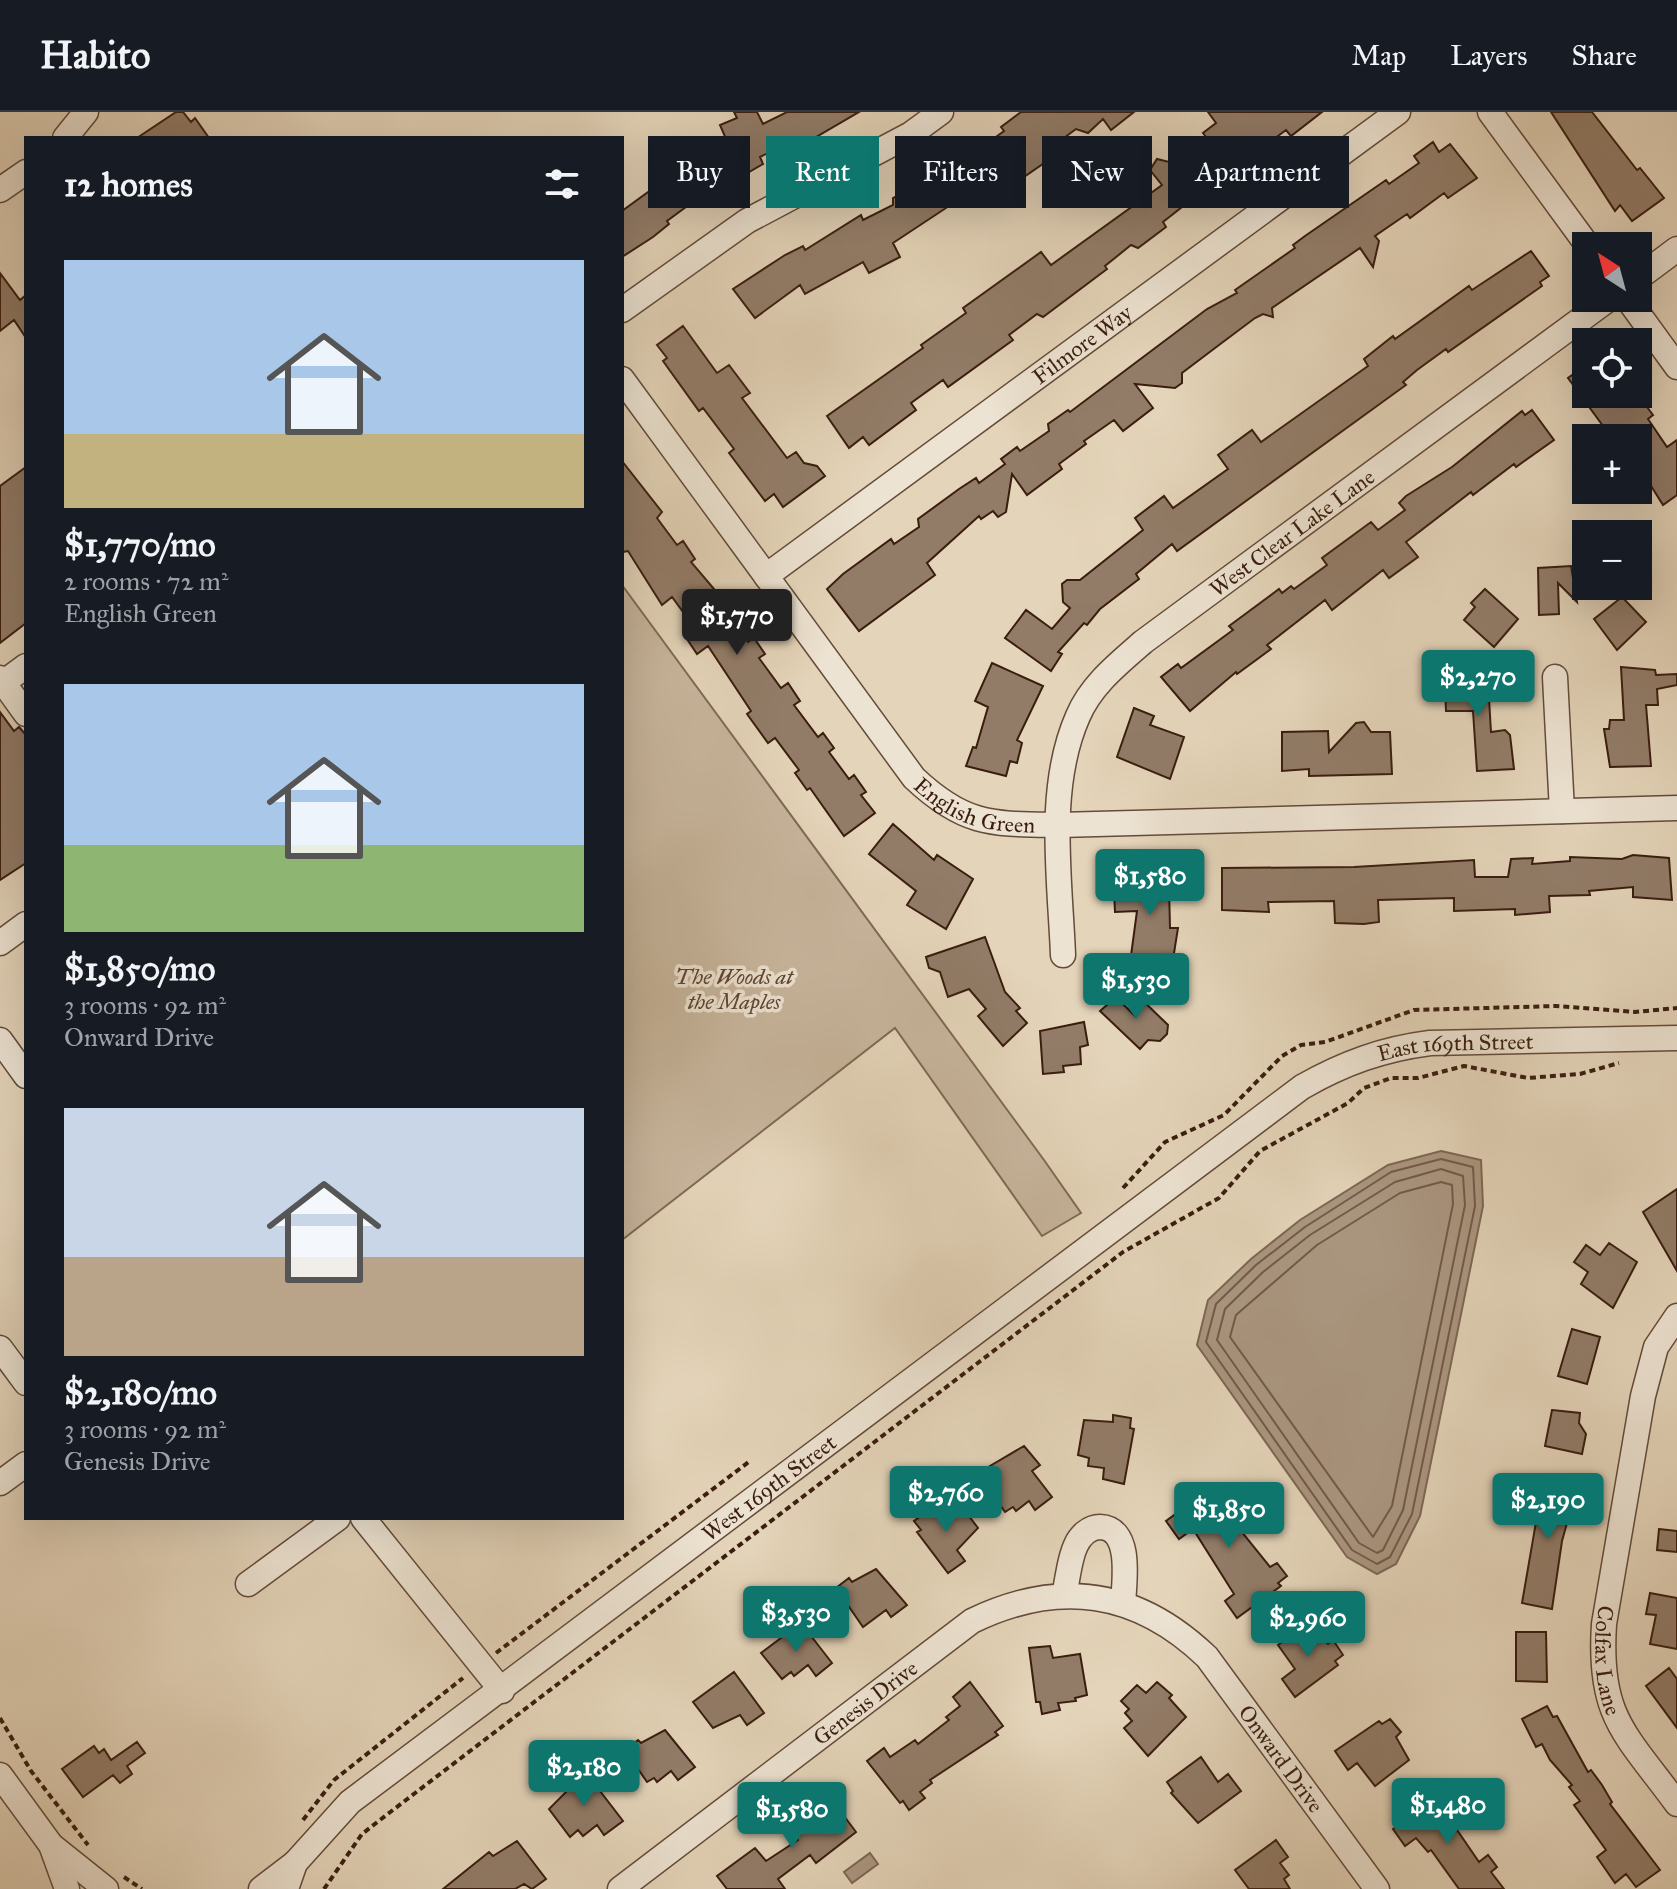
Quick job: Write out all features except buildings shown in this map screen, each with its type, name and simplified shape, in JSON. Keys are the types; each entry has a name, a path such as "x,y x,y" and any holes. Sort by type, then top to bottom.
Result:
{"street":[{"path":"67,136 86,112"},
{"path":"624,309 747,221 911,134 941,112"},
{"name":"Filmore Way","path":"766,576 1398,112"},
{"path":"1490,112 1578,232"},
{"path":"0,190 24,173"},
{"path":"1652,268 1677,249"},
{"name":"West Clear Lake Lane","path":"1063,955 1059,825 1064,759 1078,714 1104,676 1143,642 1591,312"},
{"path":"1637,312 1677,367"},
{"name":"English Green","path":"624,382 914,778 936,799 965,815 994,824 1059,825 1677,808"},
{"path":"24,667 1,682 24,711"},
{"path":"1555,677 1562,811"},
{"path":"0,943 24,925"},
{"name":"East 169th Street","path":"1254,1124 1329,1072 1396,1048 1445,1043 1677,1038"},
{"path":"0,1040 24,1073"},
{"name":"West 169th Street","path":"261,1889 295,1863 350,1802 502,1691 1254,1124"},
{"name":"Colfax Lane","path":"1677,1316 1656,1347 1643,1396 1604,1624 1602,1656 1604,1686 1614,1719 1677,1804"},
{"path":"0,1348 24,1380"},
{"path":"0,1483 24,1465"},
{"path":"248,1584 335,1520"},
{"path":"365,1520 502,1691"},
{"path":"1064,1595 1074,1548 1081,1536 1094,1527 1106,1528 1120,1539 1125,1557 1123,1604"},
{"name":"Genesis Drive","path":"620,1889 972,1621 1010,1605 1064,1595 1093,1596"},
{"name":"Onward Drive","path":"1093,1596 1144,1610 1167,1624 1207,1657 1377,1889"},
{"path":"0,1775 51,1845 106,1889"},
{"path":"51,1845 67,1889"},
{"name":"West 169th Street","path":"286,1889 295,1863"}],"path":[{"path":"324,1889 362,1834 497,1727 1123,1252 1219,1198 1260,1151 1348,1103 1364,1088 1391,1078 1418,1078 1464,1066 1507,1076 1552,1077 1628,1062"},
{"path":"0,1718 31,1771 90,1849"},
{"path":"132,1882 142,1889"}],"green space":[{"name":"The Woods at the Maples","path":"624,588 1081,1213 1042,1236 895,1028 624,1238"}],"water":[{"path":"1441,1151 1481,1160 1483,1206 1420,1516 1396,1564 1377,1574 1347,1557 1197,1345 1208,1300 1251,1259 1300,1220 1388,1165"},
{"path":"562,1763 568,1770 565,1777 557,1778 551,1787 542,1786 539,1778 551,1766"},
{"path":"870,1853 878,1864 852,1883 844,1872"}]}
